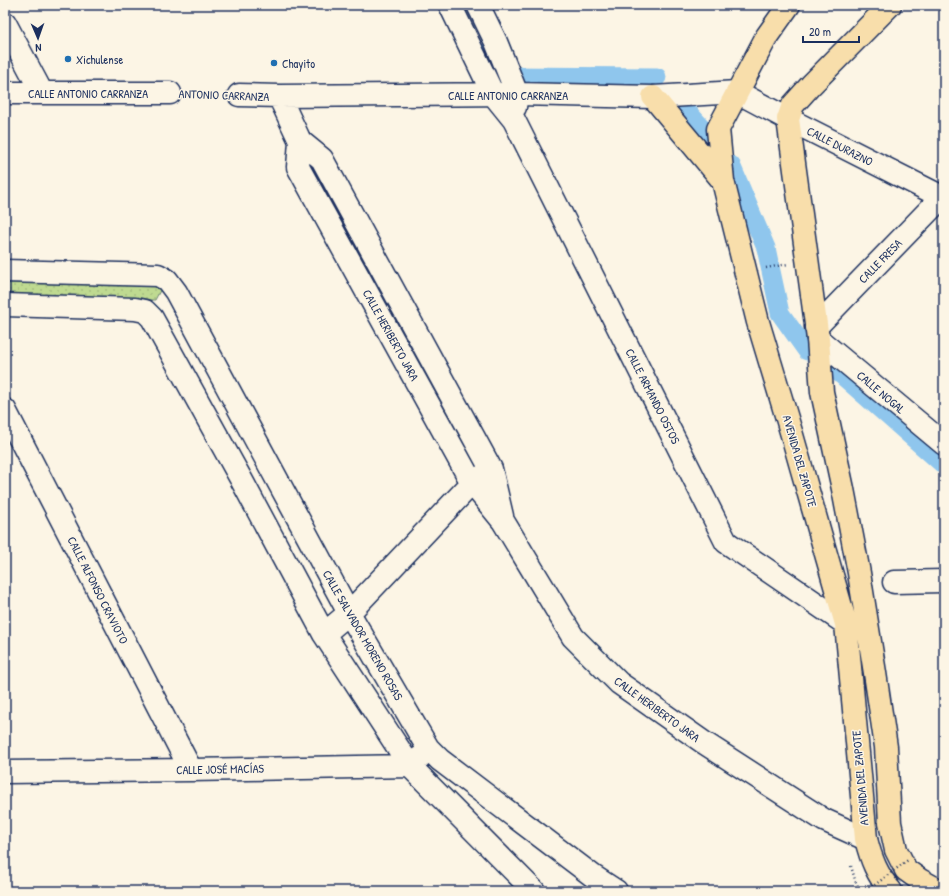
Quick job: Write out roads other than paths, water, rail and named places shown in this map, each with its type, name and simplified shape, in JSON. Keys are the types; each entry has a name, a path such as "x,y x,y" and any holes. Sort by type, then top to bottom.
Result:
{"main road":[{"name":"AVENIDA DEL ZAPOTE","path":"789,5 767,36 718,129 723,181 758,322 846,624 866,839 870,857 876,871 891,891"},
{"path":"890,5 793,105 788,120 817,333 822,392 843,488 859,573 886,747 890,823 896,850 906,870 940,891"},
{"path":"654,97 723,181"}],"street":[{"name":"CALLE ARMANDO OSTOS","path":"450,5 493,94 514,120 726,542 846,624"},
{"path":"478,5 496,42 517,94 514,120"},
{"path":"5,23 42,93"},
{"name":"CALLE ANTONIO CARRANZA","path":"279,96 517,94 654,97 737,92"},
{"name":"CALLE DURAZNO","path":"737,92 788,120 943,197"},
{"name":"CALLE ANTONIO CARRANZA","path":"5,93 170,93"},
{"name":"ANTONIO CARRANZA","path":"238,95 279,96"},
{"name":"CALLE HERIBERTO JARA","path":"279,96 300,141 322,158 491,469 503,521"},
{"name":"CALLE HERIBERTO JARA","path":"300,141 298,167 472,483 503,521 573,637 619,683 703,742 824,820 866,839"},
{"name":"CALLE FRESA","path":"817,333 943,197"},
{"name":"CALLE SALVADOR MORENO ROSAS","path":"5,271 158,275 167,280 176,292 186,314 349,613 428,748 446,765 593,876 616,891"},
{"path":"5,305 136,308 145,311 152,318 245,486 324,634 410,766 534,891"},
{"path":"159,331 186,314"},
{"name":"CALLE NOGAL","path":"817,333 944,444"},
{"name":"CALLE ALFONSO CRAVIOTO","path":"5,410 191,770"},
{"path":"324,634 349,613 472,483 491,469"},
{"path":"894,582 944,581"},
{"path":"410,766 428,748"},
{"name":"CALLE JOSÉ MACÍAS","path":"5,772 410,766"}],"waterway":[{"path":"485,53 495,76 657,77"},
{"path":"683,107 705,131"},
{"path":"731,165 766,248 780,313 807,351"},
{"path":"835,369 944,465"}],"place":[{"name":"Xichulense","path":"68,59"},
{"name":"Chayito","path":"274,63"}]}
